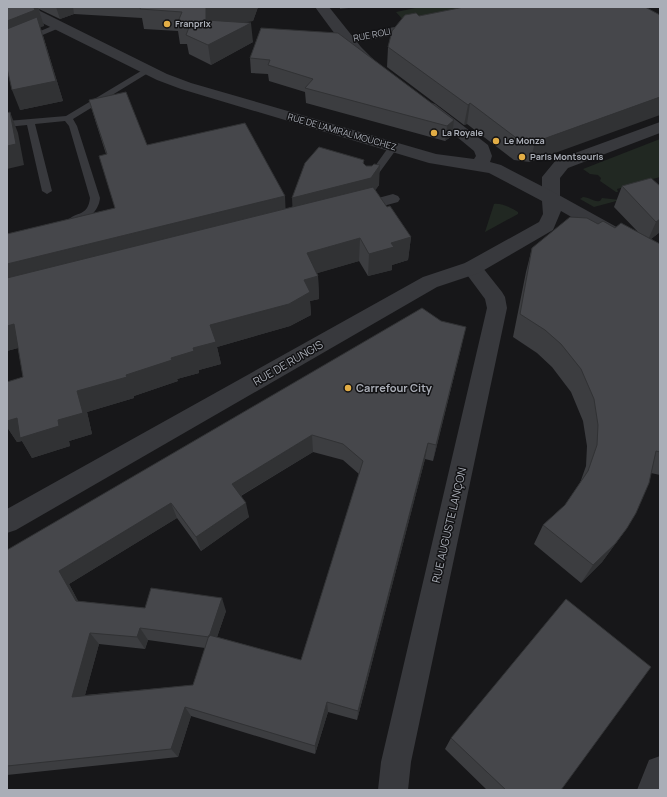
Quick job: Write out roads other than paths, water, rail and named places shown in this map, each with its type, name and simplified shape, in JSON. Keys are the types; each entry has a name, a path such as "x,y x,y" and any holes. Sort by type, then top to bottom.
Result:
{"street":[{"name":"RUE DE L'AMIRAL MOUCHEZ","path":"21,7 162,77 208,93 446,162 480,165 495,169 551,198 660,259"},
{"path":"322,7 343,40 379,69"},
{"name":"RUE ROLI","path":"343,40 437,22"},
{"path":"416,97 482,149 484,156 480,165"},
{"name":"RUE DE RUNGIS","path":"7,522 430,282 472,268 547,226 552,214 551,177 562,164 660,126"},
{"path":"347,211 393,199"},
{"name":"RUE AUGUSTE LANÇON","path":"393,790 396,762 497,308 495,296 472,268"},
{"path":"652,790 660,771"}],"lane":[{"path":"7,48 64,28"},
{"path":"26,48 64,28"},
{"path":"7,124 68,118 149,70"},
{"path":"60,224 82,218 90,213 95,205 95,198 73,126 68,118"},
{"path":"30,121 47,191"},
{"path":"368,182 393,147"}],"place":[{"name":"Franprix","path":"167,24"},
{"name":"La Royale","path":"434,133"},
{"name":"Le Monza","path":"496,141"},
{"name":"Paris Montsouris","path":"522,157"},
{"name":"Carrefour City","path":"348,388"}]}
